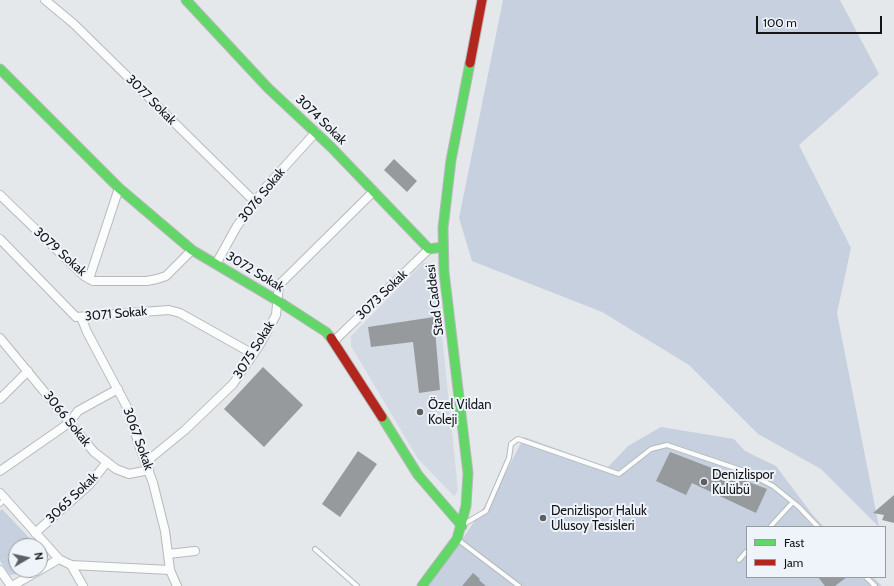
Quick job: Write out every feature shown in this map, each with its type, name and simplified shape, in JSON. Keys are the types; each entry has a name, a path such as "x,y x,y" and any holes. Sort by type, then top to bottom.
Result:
{"street":[{"name":"3077 Sokak","path":"45,0 74,24 255,202"},
{"name":"3074 Sokak","path":"186,0 268,88 316,132 430,249"},
{"name":"Stad Caddesi","path":"422,586 457,538 462,526 466,506 468,473 443,246 444,221 451,160 482,0"},
{"name":"3072 Sokak","path":"0,69 119,188 192,250 278,301 326,332 334,341 418,475 462,526"},
{"name":"3076 Sokak","path":"216,264 236,226 316,132"},
{"path":"89,279 119,188"},
{"name":"3075 Sokak","path":"146,462 211,407 233,384 276,315 279,285 374,191"},
{"name":"3079 Sokak","path":"0,196 84,276 93,281 147,281 157,279 166,276 192,250"},
{"name":"3071 Sokak","path":"0,239 76,317 169,310 180,313 253,354"},
{"path":"430,249 443,246"},
{"name":"3073 Sokak","path":"334,341 430,249"},
{"name":"3067 Sokak","path":"81,317 87,332 128,409 149,470 165,531 170,570 177,586"},
{"name":"3066 Sokak","path":"0,338 94,452 116,469 129,474 149,470"},
{"path":"0,399 28,371"},
{"path":"0,471 69,423 78,411 118,389"},
{"name":"3065 Sokak","path":"36,533 89,485 107,462"},
{"path":"2,499 36,533 59,559 71,565 170,570"},
{"path":"168,554 194,551"},
{"path":"48,565 59,559"},
{"path":"71,565 83,586"},
{"path":"0,570 11,586 26,578"}],"lane":[{"path":"462,526 486,511 509,458 511,444 518,439 618,474 651,449 667,445 744,471 773,486 793,502 817,526"},
{"path":"771,526 793,502"},
{"path":"457,538 519,586"},
{"path":"315,549 357,586"},
{"path":"739,560 746,552"},
{"path":"867,578 875,586"}],"shaded area":[{"path":"503,0 840,0 879,74 799,145 851,248 837,313 879,526 821,469 758,434 689,365 602,312 472,261 459,218"},
{"name":"Özel Vildan Koleji","path":"423,263 431,263 435,267 458,490 454,496 418,459 351,346 351,336"},
{"path":"661,427 734,439 745,451 776,466 812,514 823,526 746,526 746,578 874,578 882,586 424,586 465,535 484,507 504,476 524,437 608,467 628,446"},
{"path":"2,509 29,538 8,538 8,572 0,561 0,511"}],"building":[{"path":"394,159 417,181 407,192 384,170"},
{"path":"434,317 440,390 419,393 413,342 371,347 368,327"},
{"path":"263,367 303,405 264,447 224,409"},
{"path":"358,451 377,464 340,517 322,504"},
{"name":"Denizlispor Kulübü","path":"670,452 767,489 756,513 692,483 686,495 656,481"},
{"path":"894,495 894,523 882,520 884,515 873,513"},
{"path":"473,573 480,579 479,580 486,586 462,586"},
{"path":"819,578 846,578 835,586 825,586"}],"traffic: fast":[{"path":"186,0 268,88 331,147 429,249 443,247"},
{"path":"422,586 457,539 466,506 468,473 444,272 443,228 451,160 470,63"},
{"path":"0,69 119,188 192,250 278,301 326,332 331,338"},
{"path":"382,417 418,475 462,526"}],"traffic: jam":[{"path":"470,63 482,0"},
{"path":"331,338 382,417"}],"place":[{"name":"Özel Vildan Koleji","path":"420,412"},
{"name":"Denizlispor Kulübü","path":"704,482"},
{"name":"Denizlispor Haluk Ulusoy Tesisleri","path":"543,518"}]}
